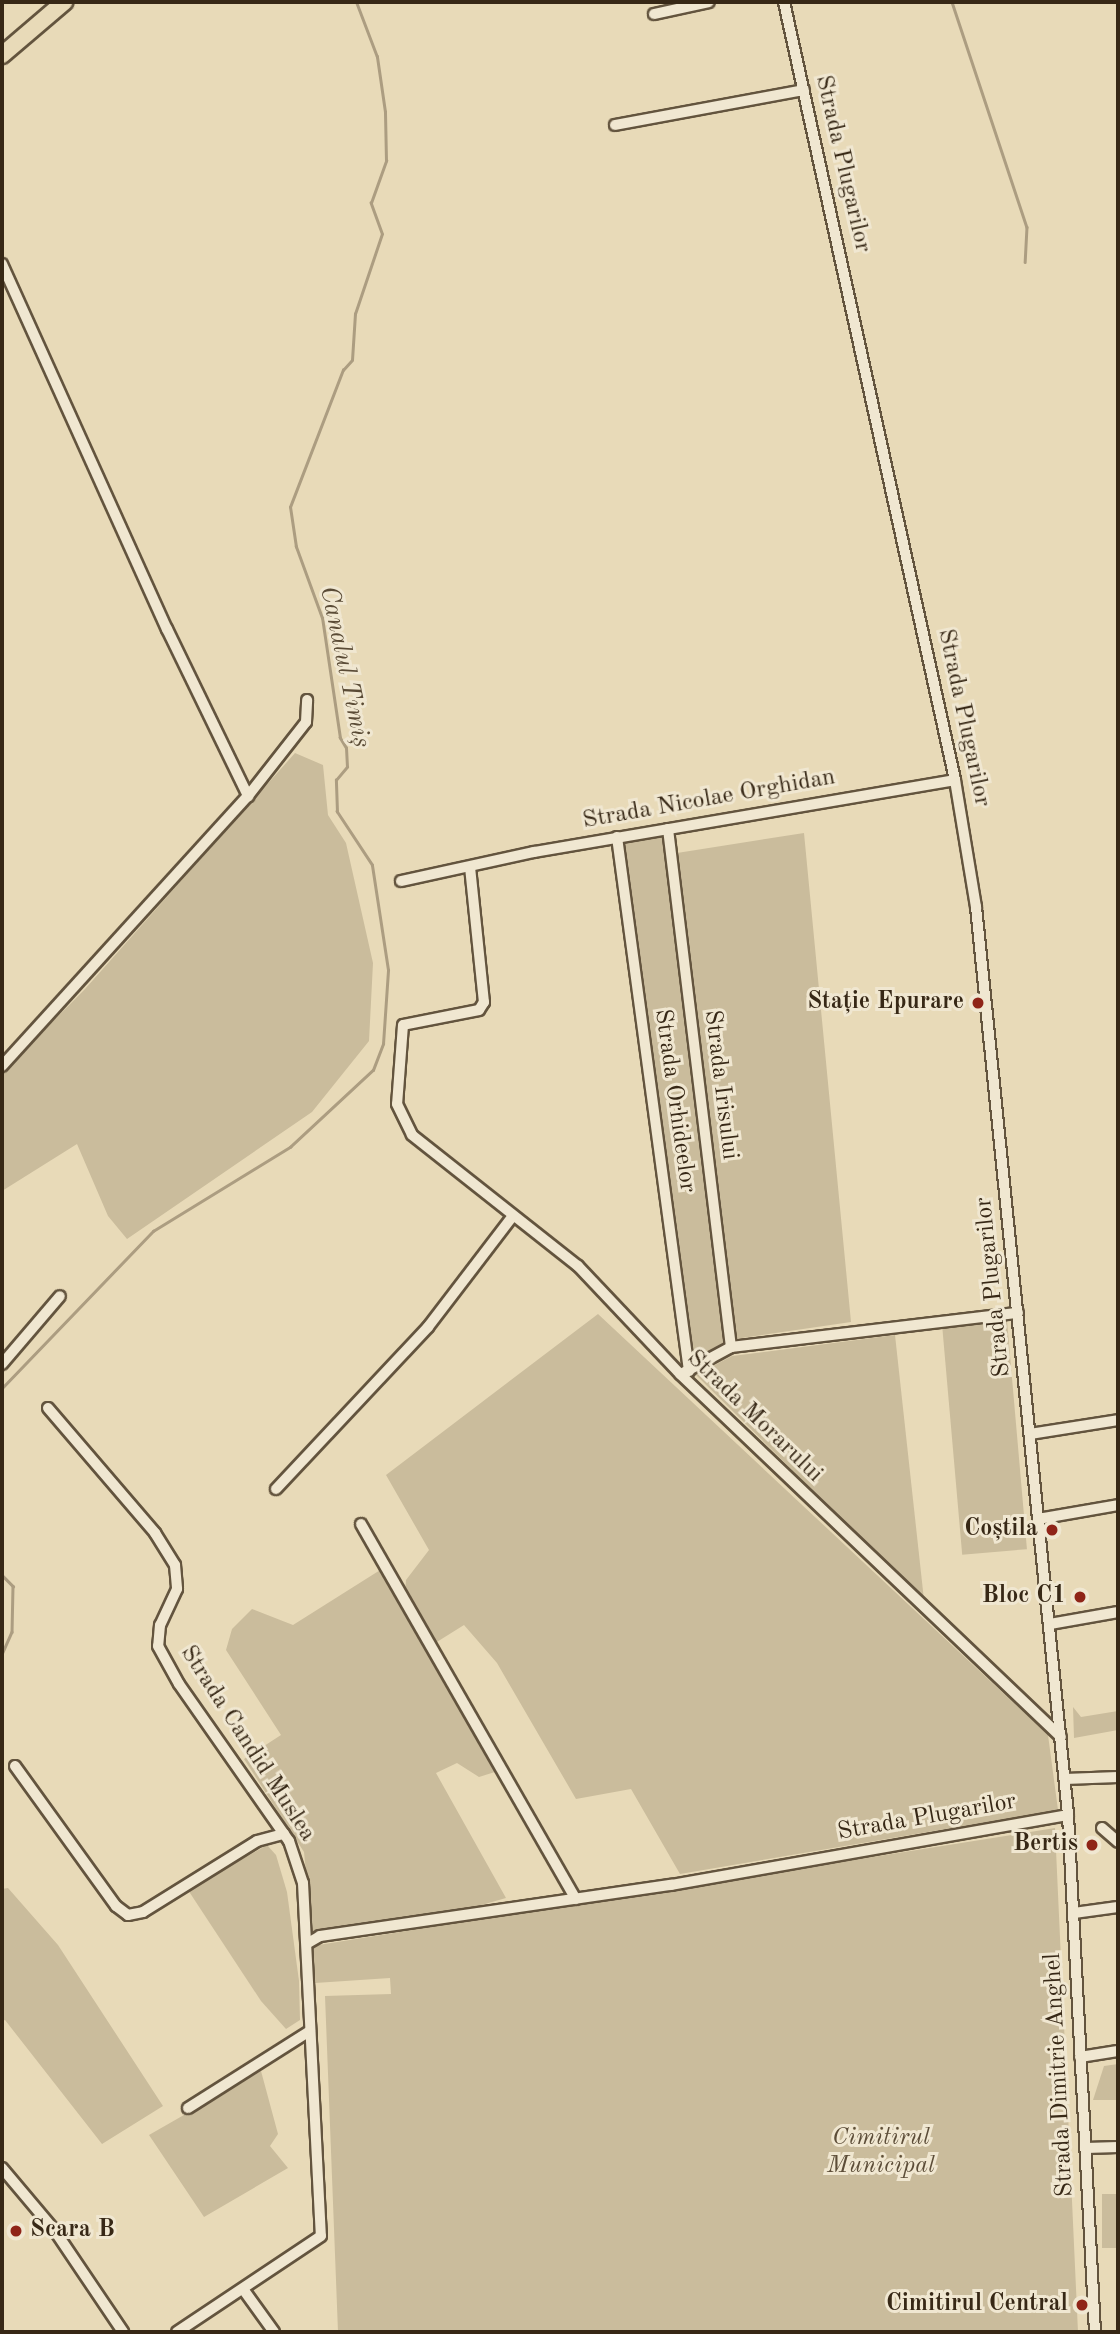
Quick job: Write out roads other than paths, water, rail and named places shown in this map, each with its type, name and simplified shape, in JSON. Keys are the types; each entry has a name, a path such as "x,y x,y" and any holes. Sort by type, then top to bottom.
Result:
{"highway":[{"path":"2,41 47,2"},
{"path":"2,55 64,2"}],"street":[{"path":"654,14 709,2"},
{"name":"Strada Plugarilor","path":"308,1943 320,1936 576,1899 1068,1815 983,962 955,780 784,2"},
{"path":"615,125 804,90"},
{"path":"2,264 167,629 248,796"},
{"path":"2,1066 248,796 306,722 307,700"},
{"name":"Strada Nicolae Orghidan","path":"401,881 617,837 955,780"},
{"name":"Strada Irisului","path":"668,829 732,1347"},
{"name":"Strada Orhideelor","path":"617,837 684,1373"},
{"name":"Strada Morarului","path":"470,867 485,996 479,1010 408,1022 402,1028 397,1104 412,1136 578,1266 684,1373 1061,1737"},
{"path":"276,1489 428,1327 513,1216"},
{"path":"2,1364 61,1296"},
{"path":"684,1373 732,1347 1018,1313"},
{"name":"Strada Candid Muslea","path":"48,1408 170,1557 177,1589 160,1625 158,1646 179,1684 284,1834 303,1883 321,2236 243,2289"},
{"path":"1030,1434 1118,1420"},
{"path":"1038,1519 1118,1505"},
{"path":"361,1524 576,1899"},
{"path":"1050,1624 1118,1612"},
{"path":"15,1766 116,1906 128,1915 143,1912 257,1841 284,1834"},
{"path":"1065,1779 1118,1777"},
{"name":"Strada Dimitrie Anghel","path":"1068,1815 1095,2332"},
{"path":"1102,1828 1118,1842"},
{"path":"1074,1913 1118,1908"},
{"path":"188,2108 310,2031"},
{"path":"1080,2057 1118,2051"},
{"path":"1086,2148 1118,2147"},
{"path":"2,2168 55,2231 123,2332"},
{"path":"177,2332 243,2289 274,2332"}],"waterway":[{"name":"Canalul Timiș","path":"2,1388 153,1231 290,1147 373,1070 383,1044 388,970 372,865 337,812 336,780 347,767 346,748 340,738 322,618 296,547 290,507 343,370 352,360 355,314 382,234 371,203 386,161 385,112 377,57 356,2"},
{"path":"952,2 1027,227 1025,262"},
{"name":"Canalul Timiș","path":"2,1575 13,1586 12,1632 2,1654"}],"place":[{"name":"Stație Epurare","path":"978,1003"},
{"name":"Coștila","path":"1052,1530"},
{"name":"Bloc C1","path":"1080,1597"},
{"name":"Bertis","path":"1092,1845"},
{"name":"Scara B","path":"16,2231"},
{"name":"Cimitirul Central","path":"1082,2305"}],"park label":[{"name":"Cimitirul Municipal","path":"881,2153"}]}
